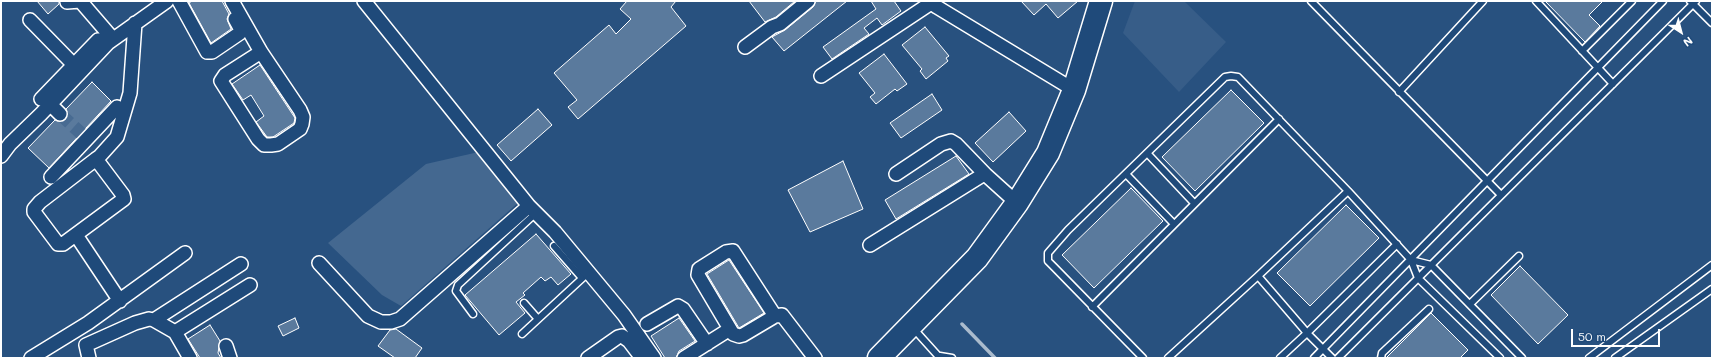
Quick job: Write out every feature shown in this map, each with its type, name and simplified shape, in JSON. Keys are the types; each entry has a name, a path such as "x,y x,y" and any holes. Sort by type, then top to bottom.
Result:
{"highway":[{"path":"879,358 977,258 1017,203 1048,153 1074,90 1101,1"}],"street":[{"path":"67,2 80,1 112,39"},
{"path":"1,156 6,140 45,101 112,39 167,1"},
{"path":"179,1 206,51 210,53 240,34 241,30 224,1"},
{"path":"232,1 261,52 300,110 303,117 300,129 278,144 264,145 258,139 221,81 225,75 261,52"},
{"path":"746,47 772,27 780,24 808,1"},
{"path":"821,76 930,2 1074,90"},
{"path":"370,3 585,276 624,315 654,358"},
{"path":"30,20 74,64"},
{"path":"96,159 123,194 124,199 63,244 58,244 34,209 40,202 96,159 117,137 127,106 136,23"},
{"path":"45,101 74,64 98,40 105,38 112,39"},
{"path":"45,101 60,114"},
{"path":"51,177 86,137 117,107"},
{"path":"896,174 941,144 951,141 956,144 986,176 1017,203"},
{"path":"870,245 981,176 986,176"},
{"path":"319,264 368,316 381,322 391,322 400,319 532,210"},
{"path":"76,235 120,301"},
{"path":"775,316 735,252 730,250 699,269 698,272 733,334 739,336 775,316 782,315 786,318 815,358"},
{"path":"31,358 88,323 185,254"},
{"path":"154,320 241,264"},
{"path":"175,332 250,285"},
{"path":"647,324 678,306 684,309 706,344"},
{"path":"89,358 86,345 143,320 154,320 175,332 190,358"},
{"path":"88,323 96,340"},
{"path":"684,358 730,329"},
{"path":"592,357 618,337 622,336 629,341 642,358"}],"lane":[{"path":"1311,1 1501,195"},
{"path":"1399,92 1483,1"},
{"path":"1536,1 1613,84"},
{"path":"1582,51 1632,1"},
{"path":"1314,358 1663,1"},
{"path":"1338,358 1613,84 1693,2 1712,23"},
{"path":"1143,358 1048,261 1048,253 1068,230 1225,77 1238,77 1397,244 1411,260 1418,278 1500,358"},
{"path":"1092,307 1279,119"},
{"path":"1147,153 1194,203"},
{"path":"1126,174 1174,224"},
{"path":"1168,358 1348,191"},
{"path":"473,314 456,291 458,285 532,210"},
{"path":"1280,358 1397,244"},
{"path":"522,334 585,276 554,246"},
{"path":"1470,304 1519,256"},
{"path":"1411,260 1431,265 1522,358"},
{"path":"1589,358 1712,265"},
{"path":"1258,276 1307,333 1332,358"},
{"path":"1615,358 1712,289"},
{"path":"524,303 538,319"},
{"path":"1381,358 1382,353 1429,309"},
{"path":"911,326 940,357 952,358"}],"shaded area":[{"path":"1135,1 1184,1 1226,42 1179,92 1123,33"},
{"path":"483,151 519,202 401,306 382,295 328,243 426,164"}],"building":[{"path":"37,1 59,1 59,4 48,14"},
{"path":"192,1 222,1 229,14 227,19 231,29 211,43 189,3"},
{"path":"627,1 676,1 671,7 686,26 578,119 568,107 577,100 554,73 609,25 616,34 631,19 620,9"},
{"path":"749,1 795,1 776,17 765,22"},
{"path":"816,1 847,1 784,51 772,37 785,30 813,7"},
{"path":"871,1 894,1 901,11 882,25 877,18 864,28 869,34 832,59 823,47 876,9"},
{"path":"1021,1 1078,1 1058,18 1046,4 1034,15"},
{"path":"1545,1 1603,1 1589,15 1600,26 1585,42"},
{"path":"925,27 949,56 946,58 948,61 926,79 920,71 922,69 902,45"},
{"path":"884,54 907,84 897,91 895,89 876,104 870,97 875,93 859,73"},
{"path":"260,65 295,118 294,123 273,137 267,137 256,122 264,116 251,95 243,100 232,84"},
{"path":"92,82 111,101 49,168 28,148 55,120 62,122 66,119 68,116 66,109"},
{"path":"1231,90 1264,123 1195,191 1162,157"},
{"path":"932,94 942,110 901,138 890,123"},
{"path":"538,109 552,125 511,161 497,145"},
{"path":"1009,112 1026,131 993,162 975,143"},
{"path":"956,156 969,174 896,219 885,200"},
{"path":"843,161 863,209 810,232 788,190"},
{"path":"1131,188 1163,221 1094,288 1062,255"},
{"path":"1346,205 1379,238 1310,306 1277,273"},
{"path":"536,234 571,274 558,285 551,277 545,281 541,277 523,293 525,295 516,302 525,313 499,335 465,295"},
{"path":"729,260 764,313 739,328 707,274"},
{"path":"1520,266 1568,315 1538,344 1491,295"},
{"path":"1431,313 1468,350 1460,358 1386,358"},
{"path":"295,318 299,328 283,336 278,326"},
{"path":"679,318 695,341 679,351 676,358 665,358 651,336"},
{"path":"210,325 220,341 218,353 221,358 200,358 188,339"},
{"path":"396,329 422,348 415,358 395,358 378,346 390,330"}],"waterway":[{"path":"962,324 995,358"}],"tunnel":[{"path":"60,114 84,136"}]}
